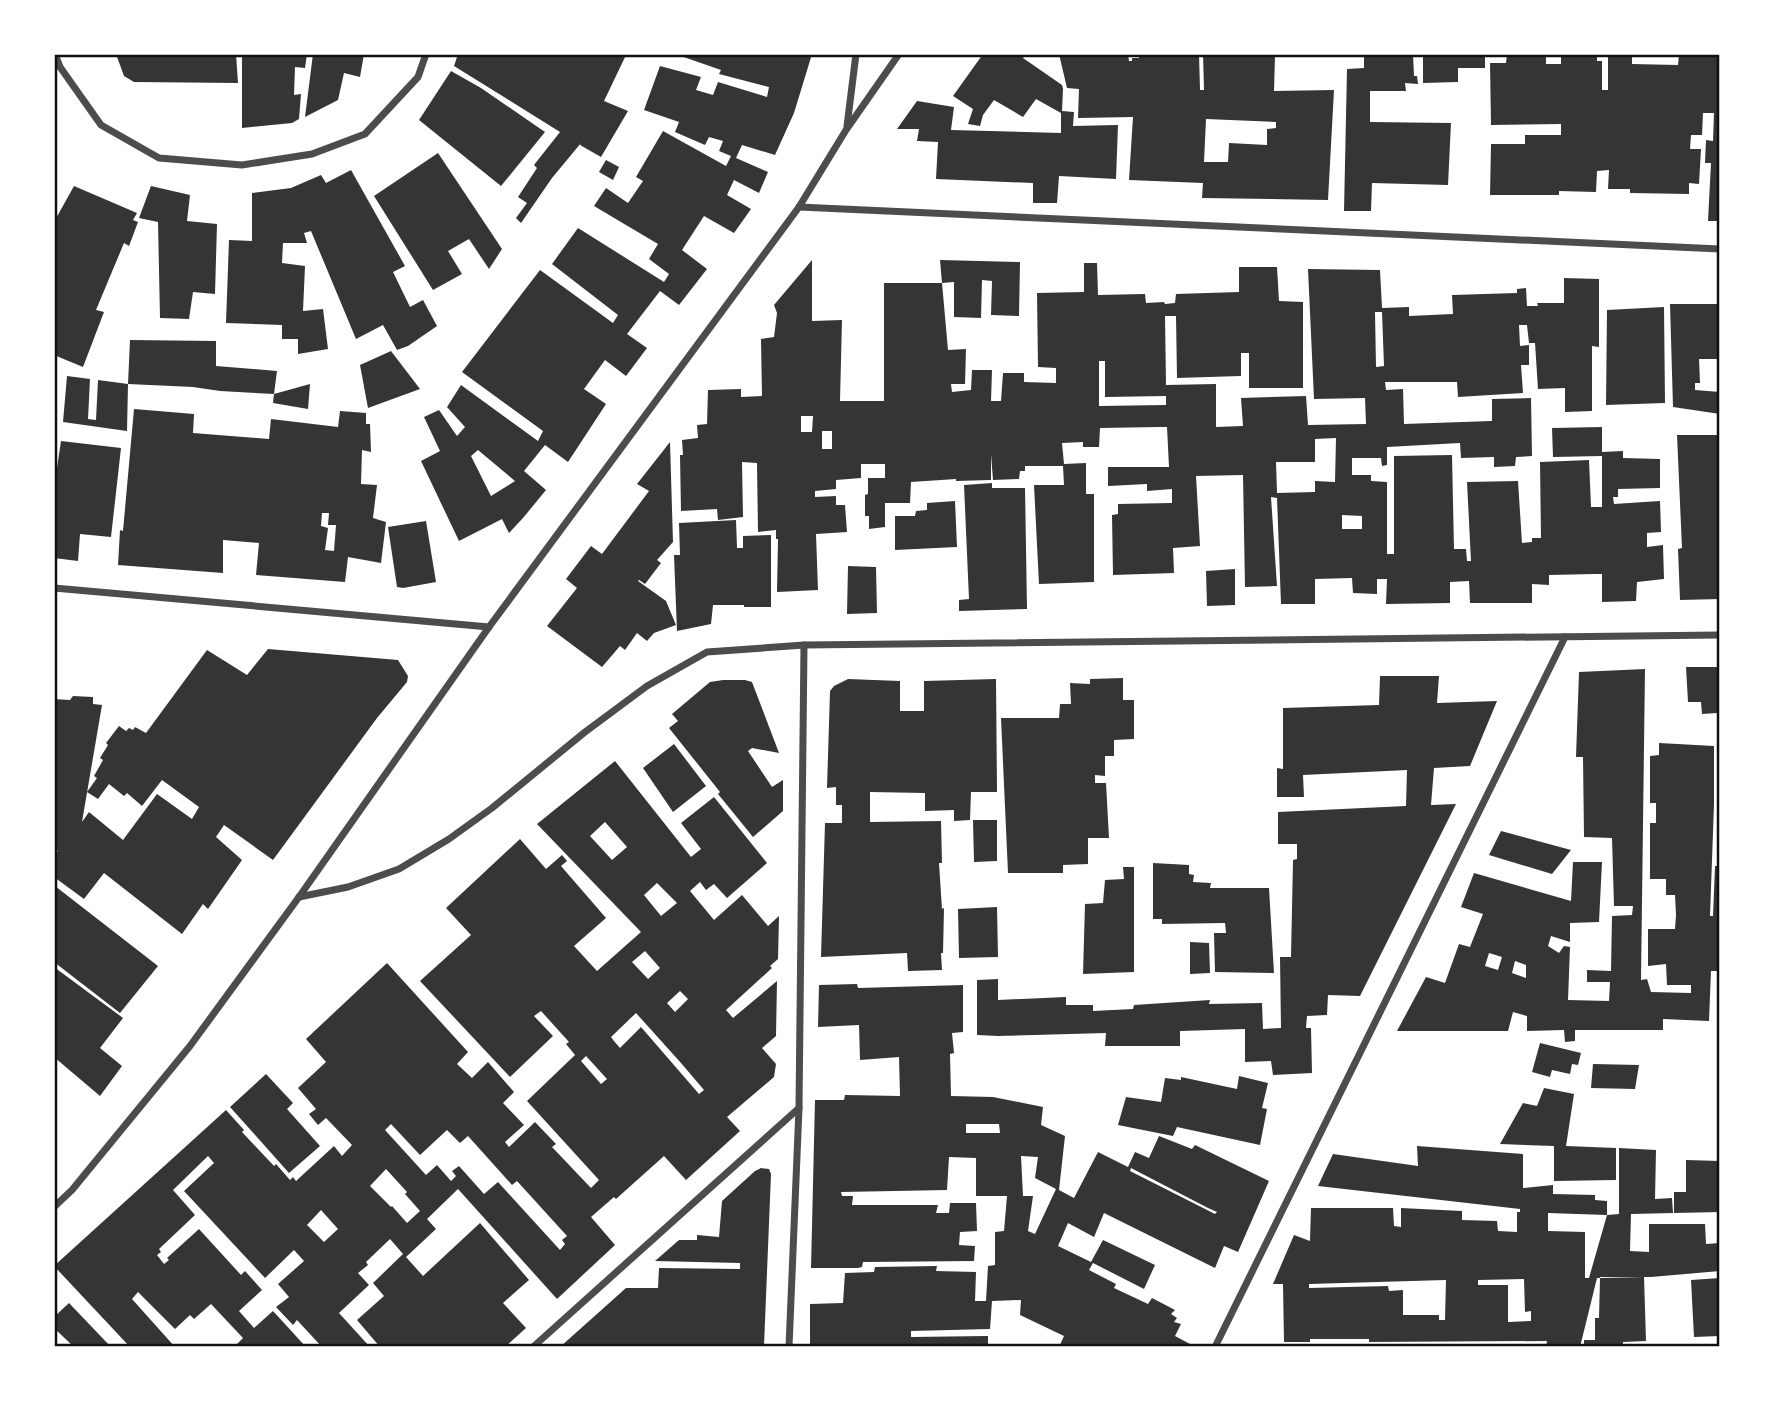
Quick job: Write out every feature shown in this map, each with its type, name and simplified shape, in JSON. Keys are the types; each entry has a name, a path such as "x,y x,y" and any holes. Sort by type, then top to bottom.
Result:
{"street":[{"path":"55,54 60,66 101,125 159,158 242,165 312,154 365,134 418,77 426,54"},
{"path":"846,130 856,54"},
{"path":"54,1207 72,1190 190,1046 299,897 489,627 799,207 846,130 899,54"},
{"path":"799,207 1720,249"},
{"path":"54,588 489,627"},
{"path":"299,897 348,887 399,869 449,839 647,686 707,652 804,645 1720,635"},
{"path":"1215,1347 1565,638"},
{"path":"789,1347 799,1108 804,645"},
{"path":"533,1347 799,1108"}],"building":[{"path":"116,54 236,54 238,83 134,82 124,76"},
{"path":"242,54 307,54 305,68 295,67 294,95 301,94 299,119 292,123 242,128"},
{"path":"313,54 364,54 360,77 344,73 338,100 305,117"},
{"path":"458,54 626,55 604,101 628,111 601,157 580,145 581,143 552,178 521,223 516,218 527,203 518,197 537,168 534,165 560,132 454,66"},
{"path":"675,54 812,54 794,113 775,155 742,145 736,158 768,172 759,193 734,180 727,195 751,209 734,233 704,216 682,250 707,269 679,305 660,291 627,334 647,348 626,376 605,360 584,389 606,404 568,462 545,445 524,471 546,490 523,518 509,533 502,519 459,541 421,461 440,451 424,417 439,410 457,436 465,427 447,407 461,385 538,441 543,431 462,372 540,270 613,323 618,315 552,264 578,228 664,282 669,274 649,259 658,244 594,206 606,188 628,203 643,181 636,177 663,131 726,166 731,156 719,151 723,141 709,137 705,145 675,132 679,122 644,110 660,66 701,77 696,90 713,95 718,82 767,97 769,87 719,74 721,70","holes":["478,450 515,481 491,496 471,456"]},
{"path":"983,54 1026,54 1023,58 1062,85 1062,111 1074,112 1073,126 1118,125 1116,179 1059,176 1057,203 1033,203 1033,183 936,179 938,142 917,141 919,129 897,129 917,101 954,107 951,130 1061,133 1061,113 1036,99 1023,117 994,100 983,115 980,126 968,124 973,109 953,96"},
{"path":"1059,54 1128,54 1129,61 1132,61 1132,58 1139,58 1139,54 1199,54 1200,90 1204,90 1203,54 1320,54 1320,57 1275,57 1274,91 1334,90 1328,200 1202,198 1203,183 1129,180 1133,117 1078,118 1079,89 1067,88","holes":["1206,119 1276,122 1276,128 1267,129 1267,145 1229,143 1228,162 1204,162"]},
{"path":"1364,54 1413,54 1414,76 1417,76 1418,84 1405,83 1406,91 1370,91 1370,122 1451,123 1448,185 1372,183 1371,211 1344,211 1347,69 1364,68"},
{"path":"1423,54 1485,54 1485,68 1458,68 1458,82 1423,83"},
{"path":"1507,54 1546,54 1546,64 1561,64 1561,54 1597,54 1597,61 1602,61 1602,90 1608,90 1608,54 1632,54 1632,64 1678,65 1679,54 1720,54 1720,221 1708,221 1711,163 1705,163 1706,140 1713,141 1714,113 1703,113 1702,135 1691,135 1690,149 1701,149 1699,184 1689,183 1689,194 1630,193 1630,189 1608,189 1609,170 1597,171 1596,192 1490,195 1491,144 1525,144 1525,135 1561,135 1561,124 1491,125 1490,63 1506,63"},
{"path":"451,71 545,132 501,186 419,120"},
{"path":"438,153 502,249 489,269 469,239 448,251 462,274 433,290 374,196"},
{"path":"606,160 619,167 613,180 599,172"},
{"path":"351,170 405,266 393,272 410,307 423,300 437,326 408,346 397,350 383,325 356,339 311,231 304,233 307,243 283,243 282,263 305,266 303,311 323,309 328,349 298,354 298,339 282,339 282,325 226,323 229,240 252,241 252,193 291,188 321,175 326,183"},
{"path":"74,186 137,213 133,220 138,222 129,246 124,243 96,310 104,312 83,367 54,355 54,222"},
{"path":"151,186 190,195 187,221 217,224 215,294 193,292 189,319 160,318 158,222 139,218"},
{"path":"812,260 812,321 842,320 840,401 884,401 884,283 942,283 948,350 966,349 965,384 951,384 952,392 971,390 972,370 992,370 991,401 1001,401 1003,373 1024,373 1024,382 1056,383 1056,368 1038,367 1037,293 1084,292 1084,263 1097,263 1098,295 1145,294 1146,303 1165,304 1175,303 1176,294 1239,292 1239,267 1277,267 1279,301 1303,302 1303,388 1249,388 1249,353 1241,353 1241,376 1177,378 1176,316 1165,316 1166,385 1216,384 1216,427 1243,426 1241,398 1306,396 1308,425 1366,424 1365,398 1314,399 1308,269 1380,270 1382,308 1409,307 1409,316 1453,314 1452,295 1517,293 1517,289 1526,288 1527,306 1538,306 1537,303 1564,303 1564,278 1599,279 1599,347 1592,346 1592,411 1565,412 1565,388 1538,389 1535,343 1529,343 1527,325 1519,325 1520,346 1529,345 1529,365 1521,365 1523,393 1458,397 1457,382 1385,382 1386,390 1403,389 1404,424 1492,421 1492,399 1531,398 1532,456 1516,457 1515,466 1494,467 1494,457 1461,458 1460,443 1387,447 1387,465 1382,466 1381,458 1352,458 1352,475 1371,475 1371,481 1387,482 1387,554 1394,554 1394,456 1452,455 1454,549 1466,549 1467,561 1471,561 1467,482 1518,481 1522,543 1532,542 1532,538 1541,538 1540,462 1589,460 1591,507 1602,507 1602,456 1553,457 1552,428 1602,427 1602,452 1623,451 1623,458 1660,459 1660,488 1618,489 1618,497 1613,497 1614,504 1660,501 1661,532 1647,533 1647,547 1663,545 1664,579 1637,582 1636,601 1602,602 1602,574 1595,574 1549,575 1549,585 1532,584 1532,603 1470,603 1469,581 1450,582 1450,603 1386,604 1387,579 1377,579 1377,594 1353,593 1352,578 1315,579 1315,604 1281,604 1277,498 1271,497 1277,586 1245,587 1243,475 1196,476 1200,546 1173,548 1174,573 1113,575 1112,515 1118,514 1118,504 1172,503 1172,489 1147,491 1147,484 1108,486 1108,467 1169,467 1167,427 1159,427 1100,428 1099,447 1083,447 1083,442 1062,443 1064,464 1086,463 1086,494 1094,494 1094,582 1039,584 1034,485 1064,485 1063,466 1025,466 1025,471 1020,471 1019,479 993,480 991,454 991,480 911,482 910,503 885,503 885,527 869,529 869,516 865,516 865,495 868,494 868,478 885,478 885,464 861,464 861,478 836,480 836,489 815,491 815,497 836,496 836,505 845,505 847,532 816,534 818,590 777,592 776,530 758,532 757,463 742,462 743,517 718,520 717,509 681,511 680,455 683,455 682,440 698,438 697,425 707,424 708,390 741,389 741,397 762,396 761,339 774,337 777,313 774,305","holes":["1375,312 1382,312 1384,366 1376,367","1099,361 1105,361 1105,397 1166,396 1166,405 1099,406","801,416 813,416 812,432 801,432","822,431 832,431 832,449 822,449","1336,438 1335,482 1315,481 1315,492 1277,493 1276,462 1315,462 1315,439","1342,515 1362,516 1362,529 1342,529"]},
{"path":"940,260 1020,262 1019,316 991,315 992,281 982,280 981,318 954,317 954,282 942,283"},
{"path":"1670,304 1720,304 1720,359 1699,359 1700,383 1695,383 1695,390 1720,392 1720,414 1673,407"},
{"path":"1664,307 1665,403 1606,405 1607,310"},
{"path":"130,340 216,341 216,366 277,371 274,394 128,384"},
{"path":"391,351 420,389 368,408 360,365"},
{"path":"67,376 90,379 88,419 96,420 98,380 128,384 127,431 63,422"},
{"path":"310,384 308,409 273,403 274,394"},
{"path":"134,409 194,414 193,433 269,439 271,419 338,427 340,411 366,413 366,424 370,424 371,452 362,450 361,484 377,485 373,518 386,522 381,563 348,557 345,582 256,575 259,543 223,540 223,573 118,565 120,530 123,531","holes":["322,513 329,513 328,525 336,525 334,551 325,550 328,528 321,526"]},
{"path":"1677,435 1720,435 1720,599 1680,600 1678,549 1682,548"},
{"path":"61,441 121,448 111,537 80,534 78,561 54,558 54,488"},
{"path":"670,442 673,542 657,560 661,563 645,584 638,581 666,601 676,625 654,633 647,641 637,633 625,650 620,646 602,667 547,626 577,588 566,579 591,546 602,554 649,491 637,484"},
{"path":"992,483 992,488 1025,488 1027,609 959,611 959,600 969,599 964,485"},
{"path":"955,501 957,547 895,550 895,516 915,516 916,511 927,510 927,503"},
{"path":"736,520 737,548 743,548 743,536 771,535 771,607 713,605 711,624 677,631 674,555 680,555 679,523"},
{"path":"426,521 436,582 397,587 388,527"},
{"path":"848,566 876,567 877,613 847,614"},
{"path":"1235,569 1235,605 1207,606 1206,571"},
{"path":"268,649 398,660 408,676 407,682 377,718 273,860 224,825 216,837 242,860 208,909 203,904 182,934 104,873 84,899 54,877 54,856 58,851 54,848 54,699 93,697 93,704 102,705 87,792 97,778 94,776 103,760 100,758 108,745 106,743 119,726 126,731 135,727 146,733 207,650 247,675","holes":["162,780 199,807 192,819 157,794 123,840 89,812 82,822 87,792 98,799 109,784 124,796 127,793 142,806"]},
{"path":"1686,667 1718,667 1717,713 1702,714 1701,702 1688,702"},
{"path":"1645,669 1641,980 1647,979 1651,992 1691,993 1691,985 1667,985 1666,964 1648,966 1648,929 1675,929 1676,915 1675,895 1666,895 1666,879 1650,879 1650,823 1656,823 1656,803 1650,803 1650,756 1659,755 1659,743 1714,746 1710,916 1713,916 1715,866 1720,866 1720,971 1711,971 1709,1021 1663,1019 1663,1030 1575,1030 1575,1041 1565,1042 1564,1030 1527,1031 1527,1016 1513,1012 1508,1031 1397,1031 1426,977 1445,983 1459,944 1470,947 1483,914 1461,907 1474,873 1571,901 1573,862 1602,862 1599,922 1570,923 1570,942 1551,936 1548,946 1559,953 1564,946 1570,947 1568,1000 1609,1001 1610,982 1587,982 1587,970 1611,971 1612,916 1632,915 1633,906 1614,906 1612,838 1584,837 1583,757 1576,757 1579,672","holes":["1489,953 1502,957 1498,970 1485,966","1515,961 1526,965 1526,978 1512,973"]},
{"path":"1380,676 1439,676 1437,703 1497,701 1470,766 1434,768 1431,805 1456,804 1360,996 1328,995 1327,1015 1307,1016 1306,1028 1311,1028 1312,1073 1273,1075 1271,1061 1245,1062 1245,1029 1180,1031 1180,1046 1105,1046 1106,1033 977,1035 977,980 998,979 998,1000 1066,997 1066,1005 1093,1005 1093,1011 1133,1009 1134,1005 1210,1000 1209,1004 1262,1003 1263,1029 1281,1028 1280,957 1291,957 1293,860 1297,859 1297,844 1278,844 1278,812 1406,806 1407,770 1303,775 1304,797 1277,797 1277,768 1283,769 1283,708 1379,705"},
{"path":"1123,678 1123,700 1134,700 1134,739 1114,740 1114,756 1105,756 1105,776 1095,775 1095,783 1106,783 1109,838 1088,838 1088,864 1063,865 1063,873 1008,873 1001,718 1059,718 1060,704 1071,704 1070,683 1090,684 1090,679"},
{"path":"848,679 900,681 900,711 924,711 924,681 996,679 997,792 971,792 970,820 954,821 954,810 925,811 925,793 870,792 870,822 941,821 942,863 939,863 942,909 944,908 942,970 908,971 907,953 821,957 825,823 842,823 842,805 836,805 836,787 827,788 830,691"},
{"path":"710,682 752,682 779,753 752,748 748,751 772,787 783,780 783,811 753,837 669,728 678,721 672,714"},
{"path":"674,744 706,786 673,812 643,768"},
{"path":"615,761 691,857 701,849 681,823 714,797 767,863 727,898 714,884 706,890 700,882 690,891 714,920 742,895 768,926 779,916 778,959 770,966 772,968 726,1010 733,1018 777,981 776,1036 762,1048 776,1064 774,1077 727,1117 740,1131 686,1180 664,1156 616,1199 614,1197 591,1217 615,1245 557,1299 458,1189 427,1219 436,1229 406,1257 423,1276 480,1223 529,1280 503,1303 526,1328 505,1347 380,1347 357,1320 384,1296 373,1283 403,1254 390,1239 358,1273 369,1285 339,1313 370,1347 322,1347 297,1320 293,1325 276,1307 289,1297 278,1284 304,1261 294,1250 265,1278 184,1191 214,1163 208,1156 173,1190 195,1215 159,1249 161,1252 157,1255 164,1264 169,1260 167,1258 199,1229 241,1275 245,1271 262,1290 239,1311 254,1328 273,1311 306,1347 234,1347 243,1338 211,1304 194,1319 190,1315 175,1329 138,1292 132,1299 175,1347 130,1347 54,1266 226,1110 244,1130 242,1132 290,1180 293,1177 296,1181 334,1146 342,1156 352,1145 326,1118 318,1125 309,1114 316,1109 298,1088 326,1062 306,1039 387,963 468,1052 457,1064 472,1078 488,1062 514,1092 503,1103 524,1125 505,1142 509,1147 535,1122 556,1144 552,1147 591,1188 599,1180 527,1101 575,1055 566,1044 569,1042 541,1011 534,1016 553,1036 510,1077 420,981 471,935 446,908 520,839 546,869 562,855 567,861 561,866 606,918 574,946 597,971 641,932 537,824","holes":["605,822 627,847 612,860 590,836","657,883 677,903 661,916 644,895","645,951 660,968 648,979 632,962","680,991 688,999 675,1012 667,1003","636,1013 704,1090 699,1094 641,1027 620,1048 611,1037","586,1056 607,1079 601,1084 581,1061","391,1124 420,1155 447,1130 460,1143 468,1136 512,1185 517,1181 567,1236 562,1240 565,1244 560,1250 498,1182 484,1194 459,1166 452,1171 456,1176 451,1181 437,1165 426,1175 385,1130","386,1169 420,1211 407,1223 370,1186","321,1210 338,1229 324,1242 307,1225"]},
{"path":"973,820 997,820 997,861 974,862"},
{"path":"1501,831 1571,850 1552,874 1489,855"},
{"path":"1153,863 1189,865 1189,874 1194,875 1193,882 1211,883 1210,888 1269,888 1274,973 1215,972 1214,933 1226,933 1225,923 1162,924 1162,919 1153,919"},
{"path":"1123,867 1134,867 1134,972 1083,974 1085,904 1103,903 1105,880 1124,879"},
{"path":"55,886 158,966 120,1013 54,962"},
{"path":"997,907 998,957 959,958 958,909"},
{"path":"1190,942 1209,943 1210,973 1190,974"},
{"path":"54,967 123,1018 100,1048 122,1066 100,1096 54,1057"},
{"path":"857,984 858,988 963,985 963,1032 952,1033 954,1053 950,1054 951,1096 993,1097 1043,1107 1041,1125 1065,1136 1059,1190 1074,1198 1098,1152 1128,1167 1135,1152 1149,1158 1159,1136 1192,1149 1195,1145 1269,1181 1238,1252 1224,1246 1215,1268 1104,1213 1094,1237 1068,1223 1058,1246 1091,1262 1103,1240 1155,1265 1144,1289 1093,1263 1089,1270 1116,1284 1114,1288 1148,1304 1152,1298 1175,1310 1171,1314 1177,1318 1174,1322 1181,1324 1175,1336 1190,1344 1189,1347 1059,1347 1064,1336 1020,1315 1021,1300 992,1301 990,1329 911,1331 911,1337 988,1336 988,1347 810,1347 810,1304 843,1303 845,1273 874,1272 875,1267 937,1266 936,1271 976,1272 975,1301 986,1301 988,1266 995,1265 995,1232 1004,1231 1007,1196 976,1196 976,1158 949,1157 947,1190 841,1192 842,1196 853,1196 852,1205 938,1205 936,1213 949,1213 950,1203 976,1203 977,1231 960,1232 959,1245 975,1246 974,1261 863,1262 862,1267 858,1268 811,1268 815,1100 844,1100 845,1095 900,1096 899,1057 860,1060 859,1025 818,1027 819,985","holes":["966,1124 999,1124 1000,1133 966,1133","1021,1156 1038,1157 1035,1178 1056,1189 1035,1234 1028,1231 1033,1196 1023,1196","1131,1168 1217,1212 1215,1214 1130,1171"]},
{"path":"1540,1043 1581,1053 1578,1065 1572,1064 1570,1074 1552,1070 1550,1077 1532,1072"},
{"path":"1593,1064 1639,1065 1635,1089 1591,1088"},
{"path":"266,1074 293,1103 287,1109 320,1146 289,1173 230,1107"},
{"path":"1239,1076 1268,1083 1262,1108 1267,1109 1260,1145 1177,1127 1173,1136 1118,1125 1126,1097 1161,1102 1165,1078 1181,1080 1181,1077 1237,1089"},
{"path":"1544,1088 1574,1094 1566,1146 1616,1148 1616,1180 1554,1181 1554,1146 1500,1144 1523,1103 1537,1106"},
{"path":"1417,1146 1523,1154 1523,1188 1553,1185 1553,1194 1595,1195 1595,1200 1607,1201 1607,1215 1619,1214 1619,1148 1656,1150 1655,1199 1672,1198 1673,1213 1631,1214 1630,1251 1649,1252 1649,1224 1705,1224 1706,1244 1720,1243 1720,1271 1597,1278 1580,1347 1546,1347 1547,1341 1369,1342 1369,1339 1310,1339 1310,1342 1284,1342 1283,1284 1273,1284 1294,1235 1310,1241 1311,1208 1393,1208 1394,1226 1401,1227 1401,1208 1462,1211 1462,1220 1497,1221 1498,1231 1517,1232 1517,1212 1520,1212 1520,1209 1318,1186 1333,1154 1418,1166","holes":["1548,1213 1607,1215 1589,1278 1585,1278 1585,1232 1548,1231","1524,1279 1525,1312 1531,1311 1531,1321 1508,1322 1508,1285 1478,1285 1478,1280","1446,1280 1445,1320 1439,1320 1439,1315 1403,1315 1403,1290 1389,1291 1388,1286 1309,1288 1309,1284"]},
{"path":"1686,1160 1720,1161 1720,1212 1674,1213 1674,1192 1686,1192"},
{"path":"761,1168 769,1169 771,1174 764,1346 560,1347 626,1288 658,1288 659,1268 740,1269 740,1263 655,1261 679,1240 697,1240 697,1235 719,1237 722,1201"},
{"path":"1644,1277 1646,1341 1623,1342 1623,1347 1584,1347 1584,1340 1595,1340 1595,1318 1599,1318 1600,1278"},
{"path":"1720,1278 1720,1336 1694,1337 1691,1280"},
{"path":"69,1303 111,1347 74,1347 54,1328 54,1317"}]}
